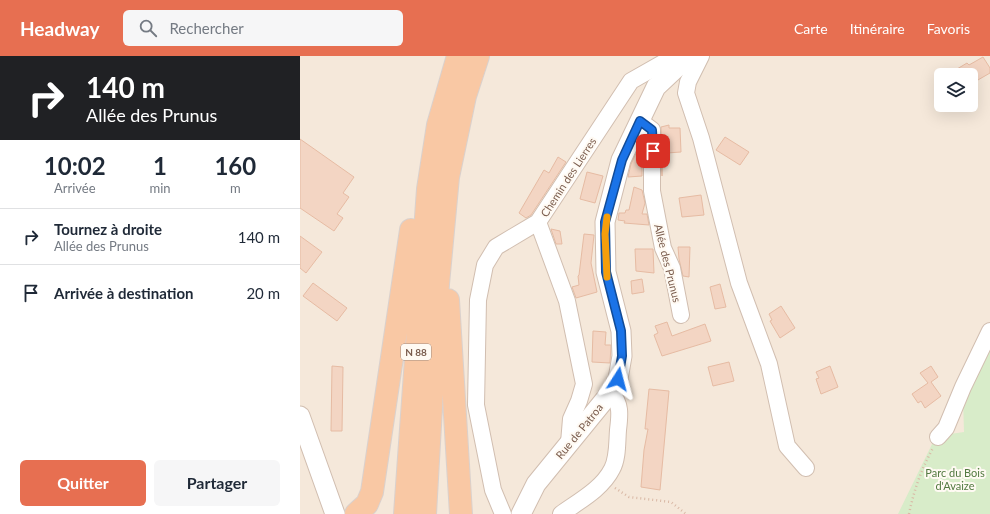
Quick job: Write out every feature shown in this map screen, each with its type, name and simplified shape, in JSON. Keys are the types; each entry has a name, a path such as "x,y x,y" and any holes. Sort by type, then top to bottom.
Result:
{"highway":[{"name":"N 88","path":"405,514 428,189 438,125 458,56"},
{"name":"N 88","path":"425,514 438,284 448,177 465,96 478,56"},
{"path":"356,514 367,504 372,492 415,207 428,189"},
{"path":"438,284 448,296 450,313 461,514"}],"street":[{"name":"Chemin des Lierres","path":"569,443 571,419 579,401 584,384 567,301 538,222 631,81 675,56"},
{"name":"Rue de Patroa","path":"521,514 536,484 611,392 618,379 622,356 621,331 606,272 605,222 622,160 656,87 689,56"},
{"path":"701,56 688,82 686,93 701,138 740,283 769,364 787,446 806,468"},
{"name":"Allée des Prunus","path":"640,121 652,130 652,191 662,248 672,268 681,315"},
{"path":"503,514 493,490 476,405 478,300 485,266 496,247 538,222"},
{"path":"938,437 946,428 963,387 990,331"},
{"path":"561,514 594,490 605,479 612,468 616,454 620,413 617,400 611,392"},
{"path":"300,416 335,514"}],"path":[{"path":"909,514 913,494 921,470 938,437"},
{"path":"605,479 616,489 629,497 671,502 686,514"}],"shaded area":[{"path":"300,56 990,56 990,514 300,514"}],"green space":[{"name":"Parc du Bois d'Avaize","path":"990,347 990,514 898,514 936,436 964,432 963,399"}],"building":[{"path":"983,57 990,68 990,73 978,80 978,68 959,68 967,63 969,65"},
{"path":"669,125 669,128 680,128 681,152 667,153 666,166 662,165 662,176 661,127"},
{"path":"725,137 749,152 740,165 716,150"},
{"path":"300,139 354,177 343,193 349,197 337,214 343,218 334,231 300,208"},
{"path":"642,141 642,176 628,177 631,164"},
{"path":"558,157 566,162 531,215 526,218 519,213 544,170 549,173"},
{"path":"587,172 603,176 595,203 580,199"},
{"path":"634,187 642,190 645,203 642,214 647,214 649,225 624,223 625,221 618,220 619,213 625,213 626,210 629,210"},
{"path":"701,195 704,215 682,217 679,198"},
{"path":"551,229 560,231 562,244 556,244"},
{"path":"584,234 594,235 591,263 597,292 576,298 572,287 579,285 578,276"},
{"path":"300,236 322,252 306,273 300,268"},
{"path":"678,247 690,247 689,277 683,276"},
{"path":"635,249 653,249 654,273 636,271"},
{"path":"642,279 644,292 632,294 631,281"},
{"path":"313,283 347,308 337,321 303,296"},
{"path":"720,284 726,307 715,309 710,287"},
{"path":"781,306 795,328 780,338 770,321 772,320 769,314"},
{"path":"667,322 672,336 705,324 711,341 662,356 654,335 658,333 655,326"},
{"path":"593,331 606,332 605,345 611,345 610,363 592,362"},
{"path":"729,362 734,381 713,386 708,367"},
{"path":"332,366 343,367 342,431 331,431"},
{"path":"830,366 838,387 821,394 816,379 819,378 816,372"},
{"path":"931,366 938,377 931,382 941,396 925,408 921,401 918,403 912,394 928,383 920,373"},
{"path":"649,389 669,391 660,490 641,487 644,450 648,429 645,429"}],"slow traffic":[{"path":"607,217 605,222 605,234 607,277"}],"route":[{"path":"618,379 622,356 621,331 606,272 605,222 622,160 640,121 652,130 653,151"}]}
